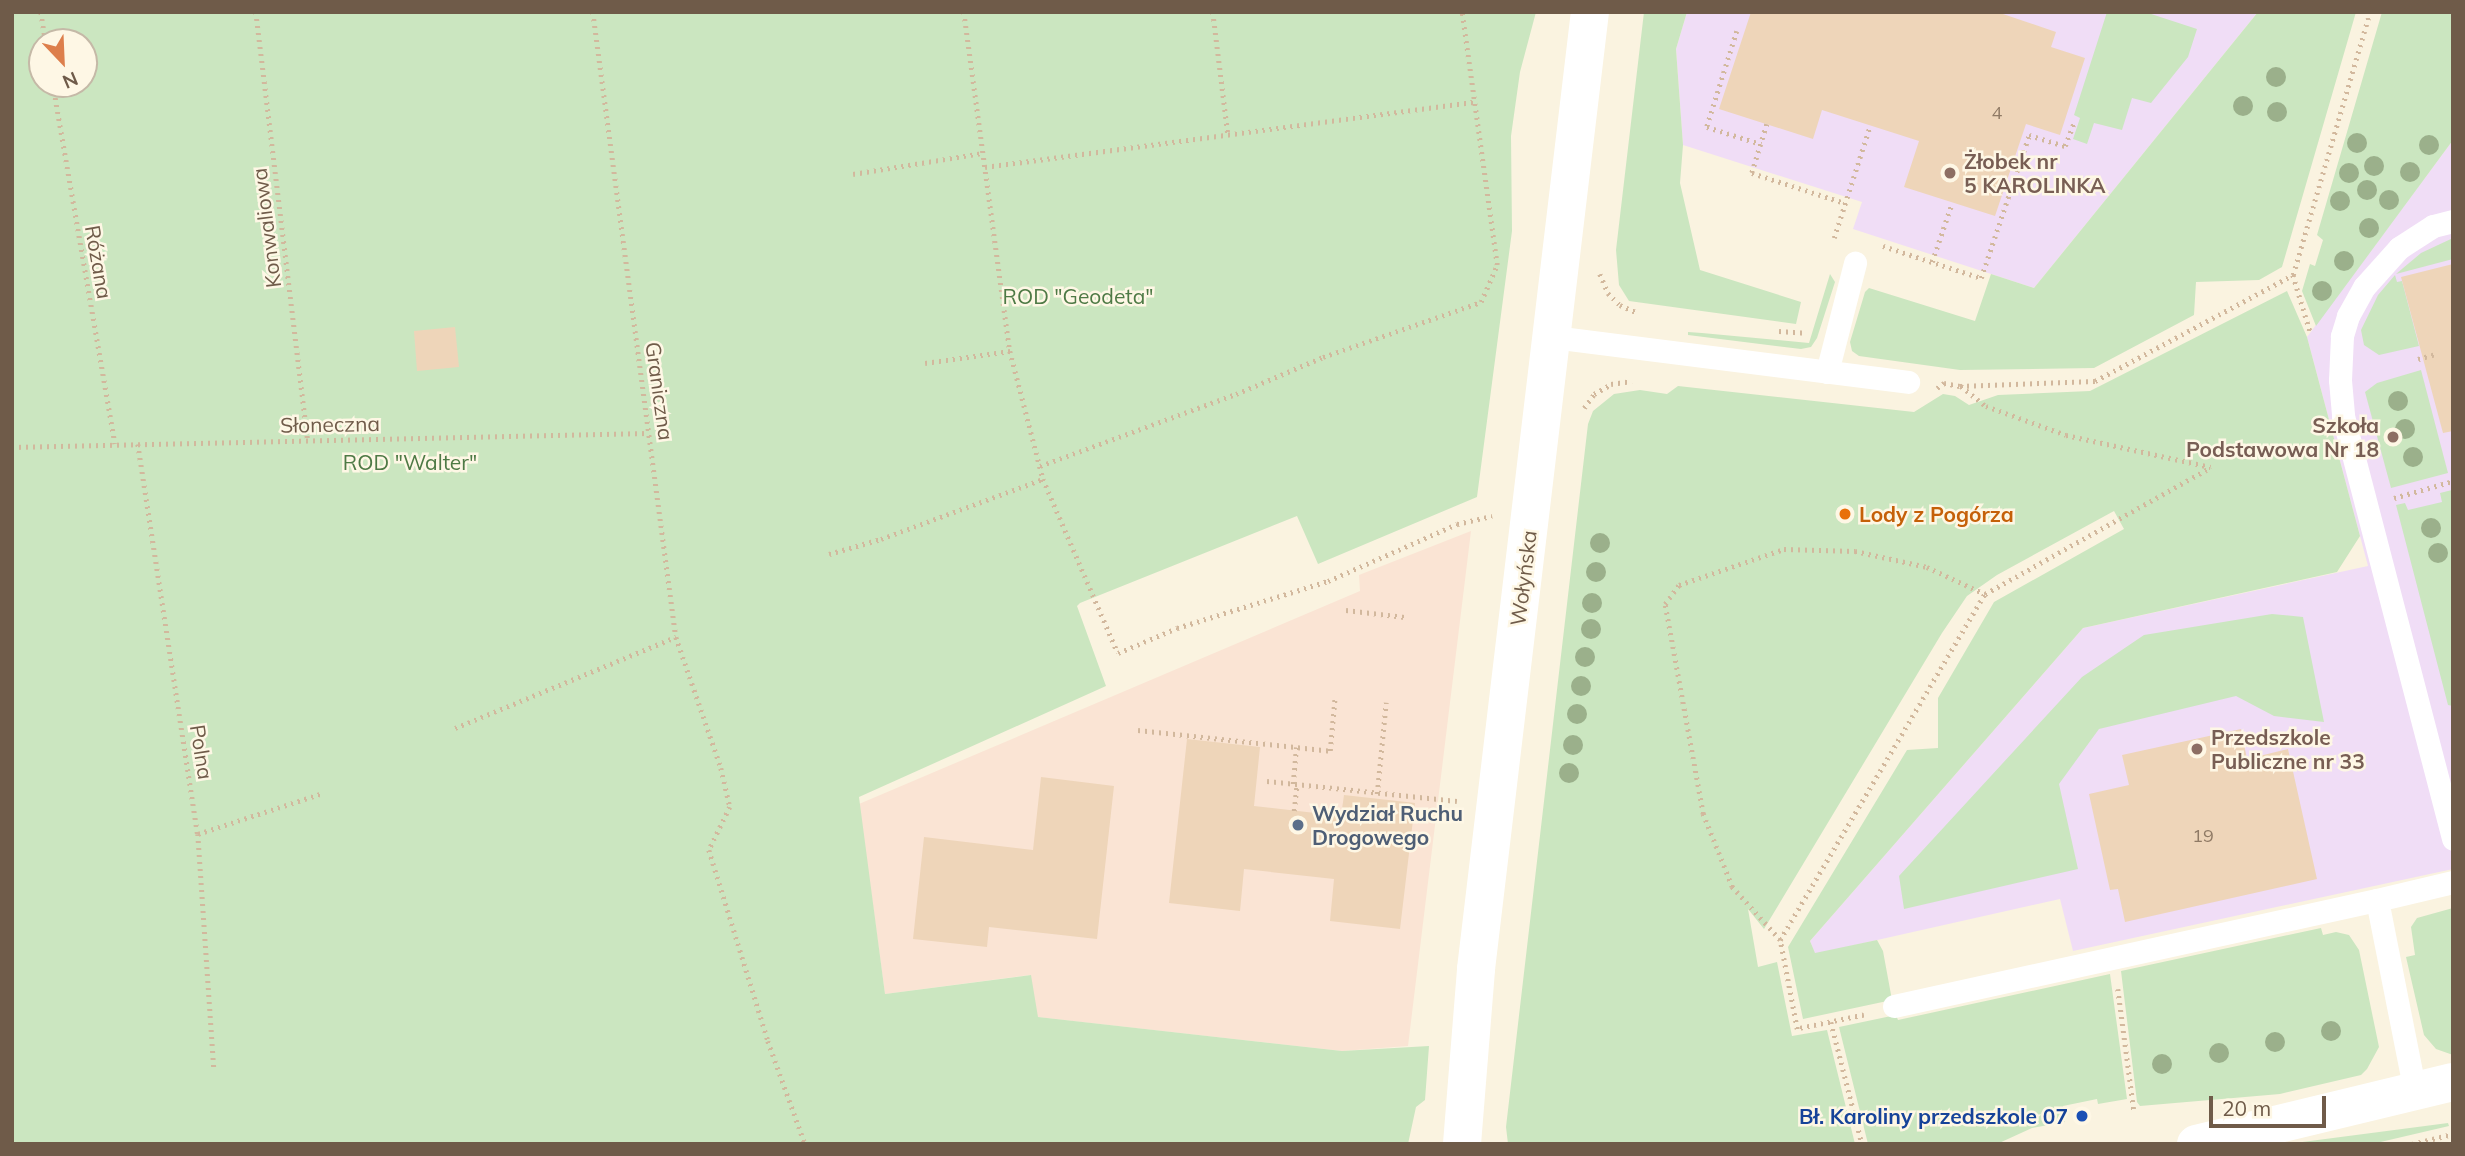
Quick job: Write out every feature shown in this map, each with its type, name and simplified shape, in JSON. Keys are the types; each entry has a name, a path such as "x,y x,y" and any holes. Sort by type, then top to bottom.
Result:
{"street":[{"name":"Wołyńska","path":"1462,1144 1476,969 1590,12"},
{"path":"2196,1144 2453,1082"}],"lane":[{"path":"2453,221 2434,226 2399,248 2383,263 2348,316 2341,353 2343,416 2453,839"},
{"path":"1827,372 1855,263"},
{"path":"1553,337 1908,382"},
{"path":"1894,1006 2453,882"},
{"path":"2377,900 2416,1092"}],"path":[{"name":"Konwaliowa","path":"256,12 308,440"},
{"name":"Graniczna","path":"593,12 676,637 721,768 730,807 709,850 768,1041 806,1138 805,1144"},
{"path":"964,12 1010,351 1043,479 1118,653 1177,628 1328,581 1457,524"},
{"path":"1213,12 1228,135"},
{"path":"1040,466 1236,394 1323,357 1481,302 1497,265 1462,12"},
{"path":"2341,353 2321,350 2315,343 2293,275 2370,12"},
{"path":"1737,31 1707,127 1761,144"},
{"name":"Różana","path":"55,98 115,444"},
{"path":"985,167 1475,102"},
{"path":"1872,243 1982,278 2029,135 2065,146 2074,122"},
{"path":"1767,124 1752,173 1845,203"},
{"path":"1833,243 1870,126"},
{"path":"853,174 983,153"},
{"path":"1932,262 1952,202"},
{"path":"1836,231 1848,235"},
{"path":"1598,263 1608,293 1620,305 1648,314"},
{"path":"1780,940 1985,594 2211,467 2066,435 1986,407 1960,386 2095,381 2293,275"},
{"path":"1767,330 1806,333"},
{"path":"925,363 1010,351"},
{"path":"2418,359 2435,354"},
{"name":"Słoneczna","path":"12,447 649,432"},
{"name":"Polna","path":"138,444 198,834 214,1068"},
{"path":"830,554 881,539 1043,479"},
{"path":"2366,505 2453,481"},
{"path":"1894,1006 1891,1010 1797,1029 1780,940 1732,887 1703,814 1665,604 1679,586 1784,549 1855,551 1927,567 1985,594"},
{"path":"1346,610 1405,617"},
{"path":"455,728 676,637"},
{"path":"1138,730 1330,751 1335,696"},
{"path":"1377,794 1387,702"},
{"path":"1294,811 1296,747"},
{"path":"1267,781 1468,803"},
{"path":"198,834 323,793"},
{"path":"2114,957 2134,1110"},
{"path":"1832,1022 1862,1144"},
{"path":"2412,1144 2453,1134"}],"shaded area":[{"name":"Żłobek nr 5 KAROLINKA","path":"1687,12 2258,12 2034,288 1853,229 1862,202 1683,145 1676,49"},
{"name":"Przedszkole Publiczne nr 33","path":"2453,140 2453,869 2073,951 2060,899 1815,954 1810,941 2083,628 2368,566 2307,337"},
{"path":"1471,531 1408,1046 1342,1051 1037,1017 1030,975 885,994 859,804 1360,591 1359,575"}],"green space":[{"path":"12,12 1536,12 1520,72 1511,136 1512,231 1477,497 1318,564 1297,516 1080,603 1077,606 1106,686 859,797 885,994 1031,975 1038,1017 1342,1051 1429,1046 1425,1100 1416,1107 1408,1144 12,1144"},
{"path":"1644,12 1687,12 1676,49 1683,145 1680,183 1700,270 1801,302 1796,324 1629,301 1619,285 1616,250"},
{"path":"2107,12 2145,12 2197,29 2188,57 2151,103 2132,98 2122,130 2094,123 2087,144 2073,139 2080,118 2074,115"},
{"path":"2258,12 2356,12 2282,267 2259,280 2196,282 2194,315 2094,368 1960,370 1859,356 1852,351 1850,342 1865,292 1869,288 1975,321 1991,274 2034,288"},
{"path":"2382,12 2453,12 2453,140 2316,326 2302,291 2310,264 2315,266 2323,240 2317,235"},
{"path":"2453,238 2453,259 2396,274 2421,253"},
{"path":"1830,274 1835,282 1817,338 1811,347 1801,349 1688,335 1688,332 1809,343"},
{"path":"2395,275 2397,282 2402,281 2419,346 2379,355 2364,345 2361,330 2378,295"},
{"path":"2287,291 2307,337 2360,536 2337,572 2083,628 1810,941 1815,953 1877,940 1883,951 1892,1000 1803,1019 1788,947 1907,750 1938,748 1938,698 1994,602 2124,529 2114,511 1997,575 1967,596 1942,633 1764,929 1748,909 1758,967 1777,962 1792,1036 1827,1030 1855,1144 1508,1144 1506,1127 1588,424 1593,411 1614,394 1640,390 1667,394 1678,386 1914,412 1943,394 1955,396 1969,405 1998,395 2090,391"},
{"path":"2421,370 2448,473 2391,488 2365,392 2377,383"},
{"path":"2452,490 2453,706 2448,705 2396,505 2405,503 2408,510 2442,502 2440,493"},
{"path":"2272,614 2303,617 2324,722 2274,716 2236,696 2099,729 2059,784 2078,869 1904,909 1899,876 2082,677 2144,635"},
{"path":"2453,908 2453,1055 2436,1049 2424,1035 2406,957 2415,955 2411,927 2417,918"},
{"path":"2321,928 2323,935 2336,932 2349,935 2359,950 2379,1047 2361,1075 2280,1094 2140,1106 2137,1102 2121,971"},
{"path":"2110,974 2127,1099 2098,1104 2097,1099 2063,1106 2065,1122 2032,1128 1997,1144 1868,1144 1839,1027 1896,1015 1898,1020"},
{"path":"2448,1123 2449,1126 2372,1144 2287,1144"}],"building":[{"path":"1751,12 1997,12 2056,32 2051,47 2085,58 2060,135 2026,124 1995,216 1904,187 1919,141 1822,110 1813,139 1719,109"},
{"path":"2453,264 2453,431 2443,433 2401,277"},
{"path":"455,327 459,367 417,371 414,331"},
{"path":"2241,729 2247,759 2288,749 2317,879 2125,922 2118,889 2110,890 2089,794 2129,785 2122,755"},
{"path":"1187,739 1260,747 1254,806 1341,816 1344,795 1415,803 1400,929 1330,921 1334,879 1244,869 1240,911 1169,903"},
{"path":"1041,777 1114,786 1097,939 989,927 987,947 913,939 924,837 1033,850"}],"place":[{"name":"Żłobek nr 5 KAROLINKA","path":"1950,173"},
{"name":"Szkoła Podstawowa Nr 18","path":"2393,437"},
{"name":"Lody z Pogórza","path":"1845,514"},
{"name":"Przedszkole Publiczne nr 33","path":"2197,749"},
{"name":"Wydział Ruchu Drogowego","path":"1298,825"},
{"name":"Bł. Karoliny przedszkole 07","path":"2082,1116"}],"park label":[{"name":"ROD \"Geodeta\"","path":"1078,296"},
{"name":"ROD \"Walter\"","path":"410,462"}]}
